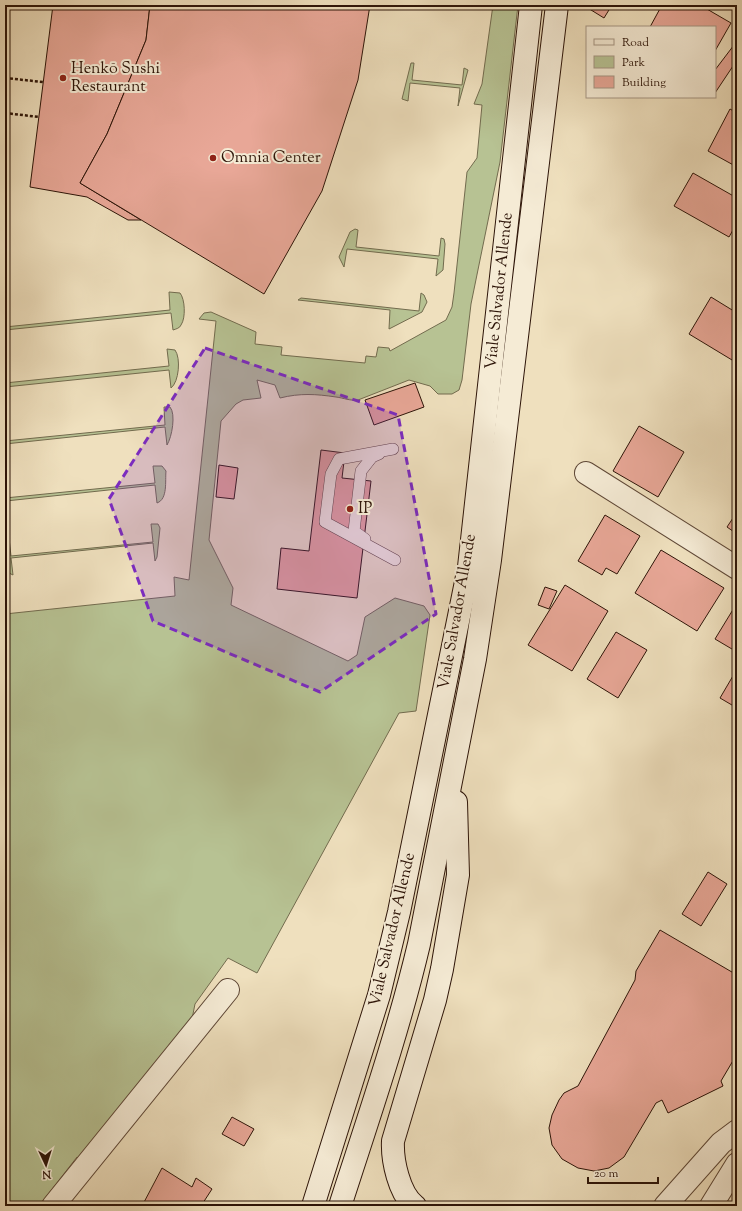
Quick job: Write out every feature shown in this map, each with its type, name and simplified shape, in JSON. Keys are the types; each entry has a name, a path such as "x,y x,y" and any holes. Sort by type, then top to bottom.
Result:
{"main road":[{"name":"Viale Salvador Allende","path":"313,1206 376,1002 395,927 469,567 531,5"},
{"name":"Viale Salvador Allende","path":"340,1206 387,1062 409,988 475,659 490,560 557,5"},
{"path":"586,473 737,568"},
{"path":"415,1206 404,1194 393,1155 393,1141 434,1000 456,891 458,859 455,763"},
{"path":"52,1206 228,990"},
{"path":"665,1206 721,1143 737,1131"},
{"path":"711,1206 737,1164"}],"lane":[{"path":"393,449 372,457 361,471 354,531 395,560 325,522 331,474 338,459 393,449"}],"path":[{"path":"5,78 43,82"},
{"path":"5,113 39,117"}],"highlighted area":[{"path":"205,348 398,415 436,614 320,692 153,621 109,499"}],"green space":[{"path":"493,5 518,5 500,162 471,304 462,380 459,390 452,394 438,394 430,386 409,380 358,400 308,394 280,398 275,385 257,380 261,398 243,400 236,404 221,421 209,540 233,588 231,605 348,661 357,655 365,617 395,598 424,606 430,615 416,711 399,713 257,973 228,958 195,1004 192,1019 81,1160 77,1157 39,1206 5,1206 5,614 175,596 174,577 189,580 216,321 199,319 204,313 211,312 256,332 255,344 282,347 281,355 365,363 366,356 376,357 378,347 389,348 390,351 446,320 452,307 454,293 467,172 477,158 482,105 474,104 482,84"},
{"path":"411,63 414,63 412,80 462,85 464,68 468,70 458,106 460,88 410,83 408,101 402,99"},
{"path":"355,229 358,230 356,247 439,256 441,238 444,239 443,270 436,276 438,259 347,249 344,267 339,257 350,232"},
{"path":"169,292 180,293 184,304 183,322 180,327 173,330 171,313 5,330 5,327 170,310"},
{"path":"421,293 424,295 427,302 422,312 389,329 390,310 298,300 301,298 419,311"},
{"path":"167,349 175,350 178,358 176,381 171,388 169,370 5,387 5,383 169,366"},
{"path":"164,407 170,407 173,415 172,431 167,445 165,427 5,444 5,441 165,425"},
{"path":"153,466 162,466 166,471 166,484 163,498 157,503 155,485 6,501 7,518 5,518 5,498 155,483"},
{"path":"151,524 158,524 160,528 157,557 155,561 153,543 11,558 13,575 9,573 7,538 9,538 11,556 153,542"}],"building":[{"path":"53,5 150,5 146,40 107,134 80,183 141,220 128,220 87,197 30,187"},
{"name":"Omnia Center","path":"150,5 370,5 358,80 322,191 264,294 80,183 107,134 146,40"},
{"path":"583,5 612,5 604,18"},
{"path":"662,5 700,5 731,23 716,49 716,26 651,26"},
{"path":"737,41 737,60 716,92 716,69"},
{"path":"730,109 737,113 737,167 708,151"},
{"path":"693,173 737,198 737,223 729,237 674,206"},
{"path":"711,297 737,313 737,363 689,334"},
{"path":"415,383 424,407 374,425 365,400"},
{"path":"639,426 684,452 658,497 613,471"},
{"path":"321,450 345,453 342,478 371,481 357,598 277,589 281,548 309,551"},
{"path":"219,465 238,468 234,499 216,497"},
{"path":"737,512 737,534 727,527"},
{"path":"605,515 640,536 617,574 606,568 602,575 578,561"},
{"path":"661,550 724,588 697,631 635,593"},
{"path":"565,585 608,611 572,671 528,645"},
{"path":"545,587 557,591 549,609 538,605"},
{"path":"737,603 737,652 715,639"},
{"path":"616,632 647,650 618,698 587,679"},
{"path":"737,669 737,708 720,698"},
{"path":"708,872 727,884 701,926 682,914"},
{"path":"660,930 737,975 737,1061 734,1059 721,1081 723,1086 668,1113 662,1100 656,1103 624,1157 609,1168 594,1171 578,1168 562,1159 552,1145 549,1128 552,1115 564,1093 578,1086 635,980 636,971"},
{"path":"232,1117 254,1129 244,1146 222,1134"},
{"path":"162,1168 192,1187 196,1178 212,1189 201,1206 142,1206"}],"place":[{"name":"Henkō Sushi Restaurant","path":"63,78"},
{"name":"Omnia Center","path":"213,158"},
{"name":"IP","path":"350,509"}]}
